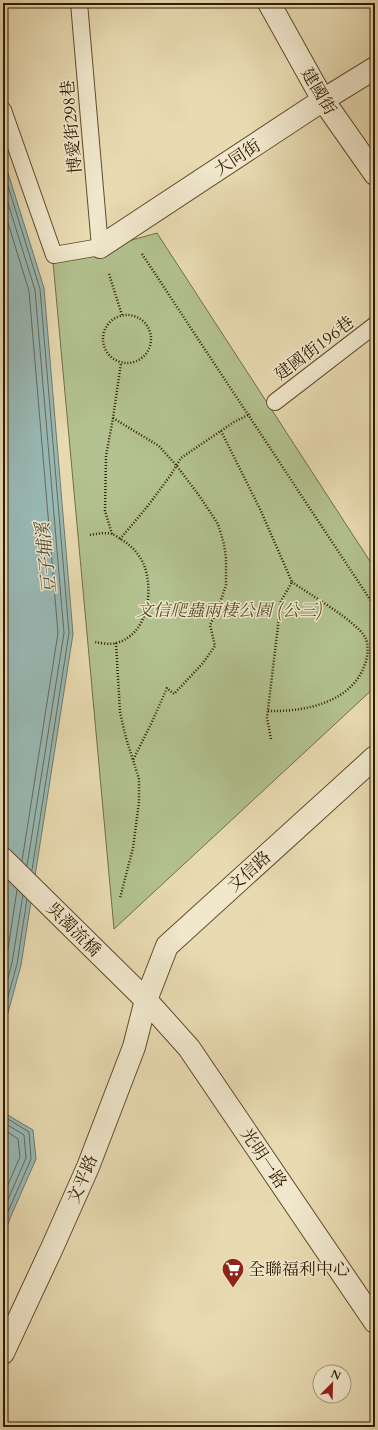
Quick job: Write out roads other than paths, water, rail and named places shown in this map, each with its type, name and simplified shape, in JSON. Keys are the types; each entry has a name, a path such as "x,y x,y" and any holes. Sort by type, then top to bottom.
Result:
{"street":[{"name":"建國街","path":"269,3 323,100 375,174"},
{"name":"大同街","path":"100,247 323,100 375,68"},
{"name":"文信路","path":"146,1000 167,946 375,757"},
{"name":"吳濁流橋","path":"3,859 146,1000"},
{"name":"光明一路","path":"146,1000 188,1048 375,1322"},
{"name":"文平路","path":"3,1353 88,1166 134,1047 146,1000"}],"lane":[{"name":"博愛街298巷","path":"79,3 100,247"},
{"path":"3,110 54,255 100,247"},
{"name":"建國街196巷","path":"275,402 375,325"}],"water":[{"name":"豆子埔溪","path":"3,157 44,288 73,634 21,965 3,1031"},
{"path":"3,1103 6,1114 33,1130 36,1159 3,1236"}],"place":[{"name":"全聯福利中心","path":"233,1288"}],"park label":[{"name":"文信爬蟲兩棲公園 (公三)","path":"229,610"}]}
